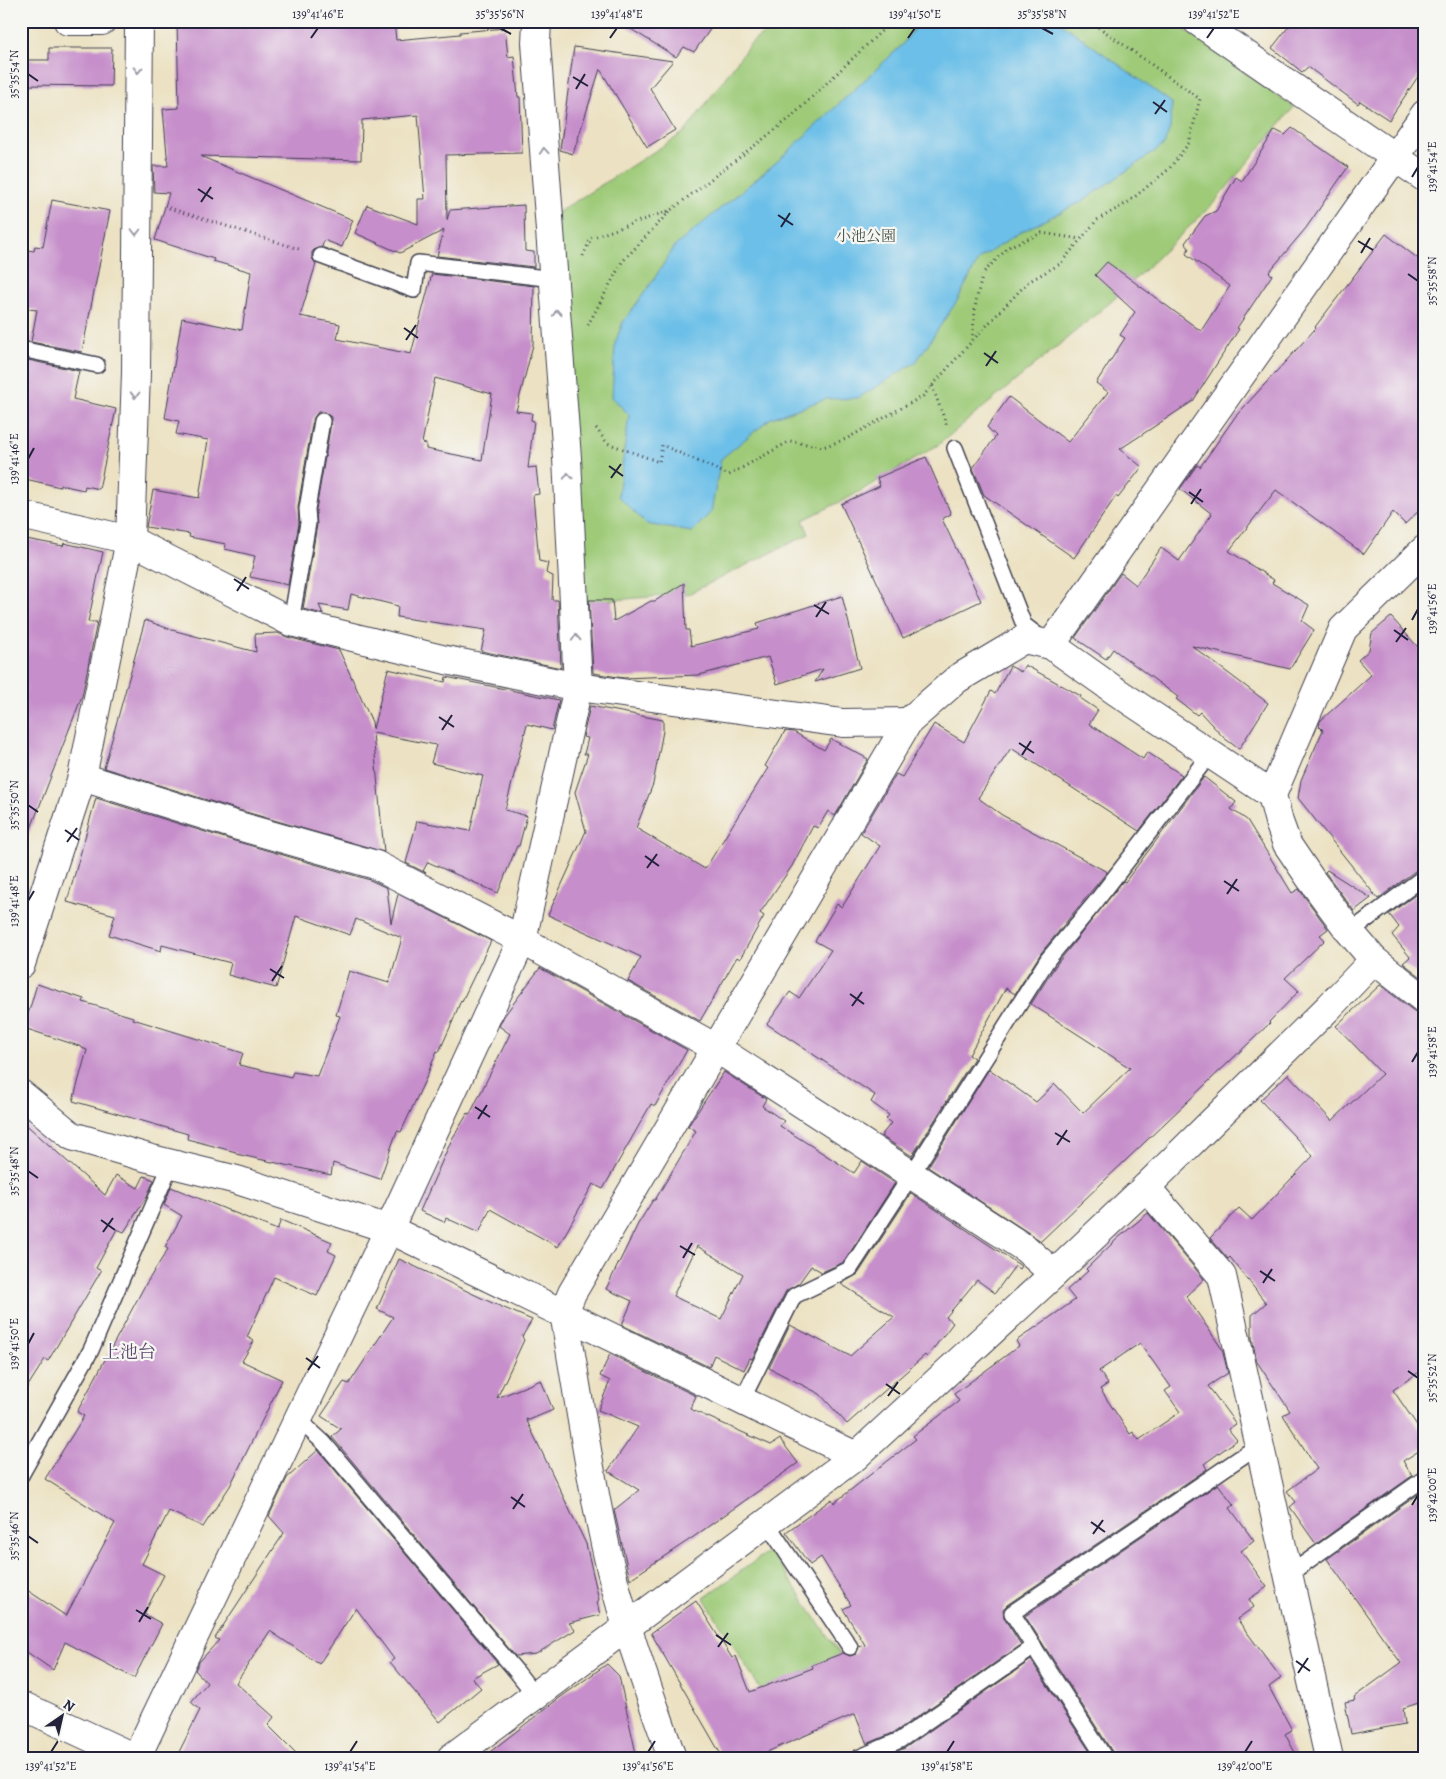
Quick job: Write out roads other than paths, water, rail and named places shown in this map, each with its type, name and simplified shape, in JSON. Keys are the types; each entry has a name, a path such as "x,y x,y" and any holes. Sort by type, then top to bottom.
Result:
{"street":[{"path":"68,21 102,21"},
{"path":"21,964 29,914 82,777 130,540 136,372 138,21"},
{"path":"21,1705 136,1758 389,1229 522,940 578,687 567,458 537,52 537,21"},
{"path":"1207,24 1394,158 1425,178"},
{"path":"1051,646 1425,114"},
{"path":"21,514 130,540 291,622 446,660 578,687 843,723 908,722"},
{"path":"1425,549 1343,628 1272,795 1287,844 1350,932 1374,960 1425,1000"},
{"path":"672,1758 612,1573 599,1517 564,1314 572,1293 908,722 957,679 1024,639 1051,646 1272,795"},
{"path":"82,777 235,825 376,865 522,940 716,1048 1026,1249 1054,1274"},
{"path":"451,1758 856,1456 1146,1187 1329,1007 1374,960"},
{"path":"21,1094 72,1136 171,1164 237,1180 389,1229 856,1456"},
{"path":"1146,1187 1222,1276 1329,1758"}],"lane":[{"path":"321,256 414,290 418,263 554,279"},
{"path":"21,349 97,364"},
{"path":"291,622 308,523 306,509 322,421"},
{"path":"955,448 1024,625 1051,646"},
{"path":"742,1400 794,1296 850,1268 912,1174 1048,958 1094,904 1210,754"},
{"path":"1350,932 1425,876"},
{"path":"21,1475 91,1350 171,1164"},
{"path":"298,1419 324,1443 535,1695"},
{"path":"1105,1758 1012,1613 1259,1445"},
{"path":"1288,1575 1425,1478"},
{"path":"766,1522 850,1647"},
{"path":"858,1758 900,1740 1034,1647"}],"water":[{"path":"920,21 1058,21 1172,103 1170,128 1164,145 1083,201 1019,233 979,259 957,301 916,362 858,398 826,399 771,418 721,459 711,512 692,532 646,524 618,496 629,415 612,397 615,343 623,322 675,246 779,160 902,45"}],"district":[{"name":"上池台","path":"129,1352"}],"park label":[{"name":"小池公園","path":"866,236"}]}
